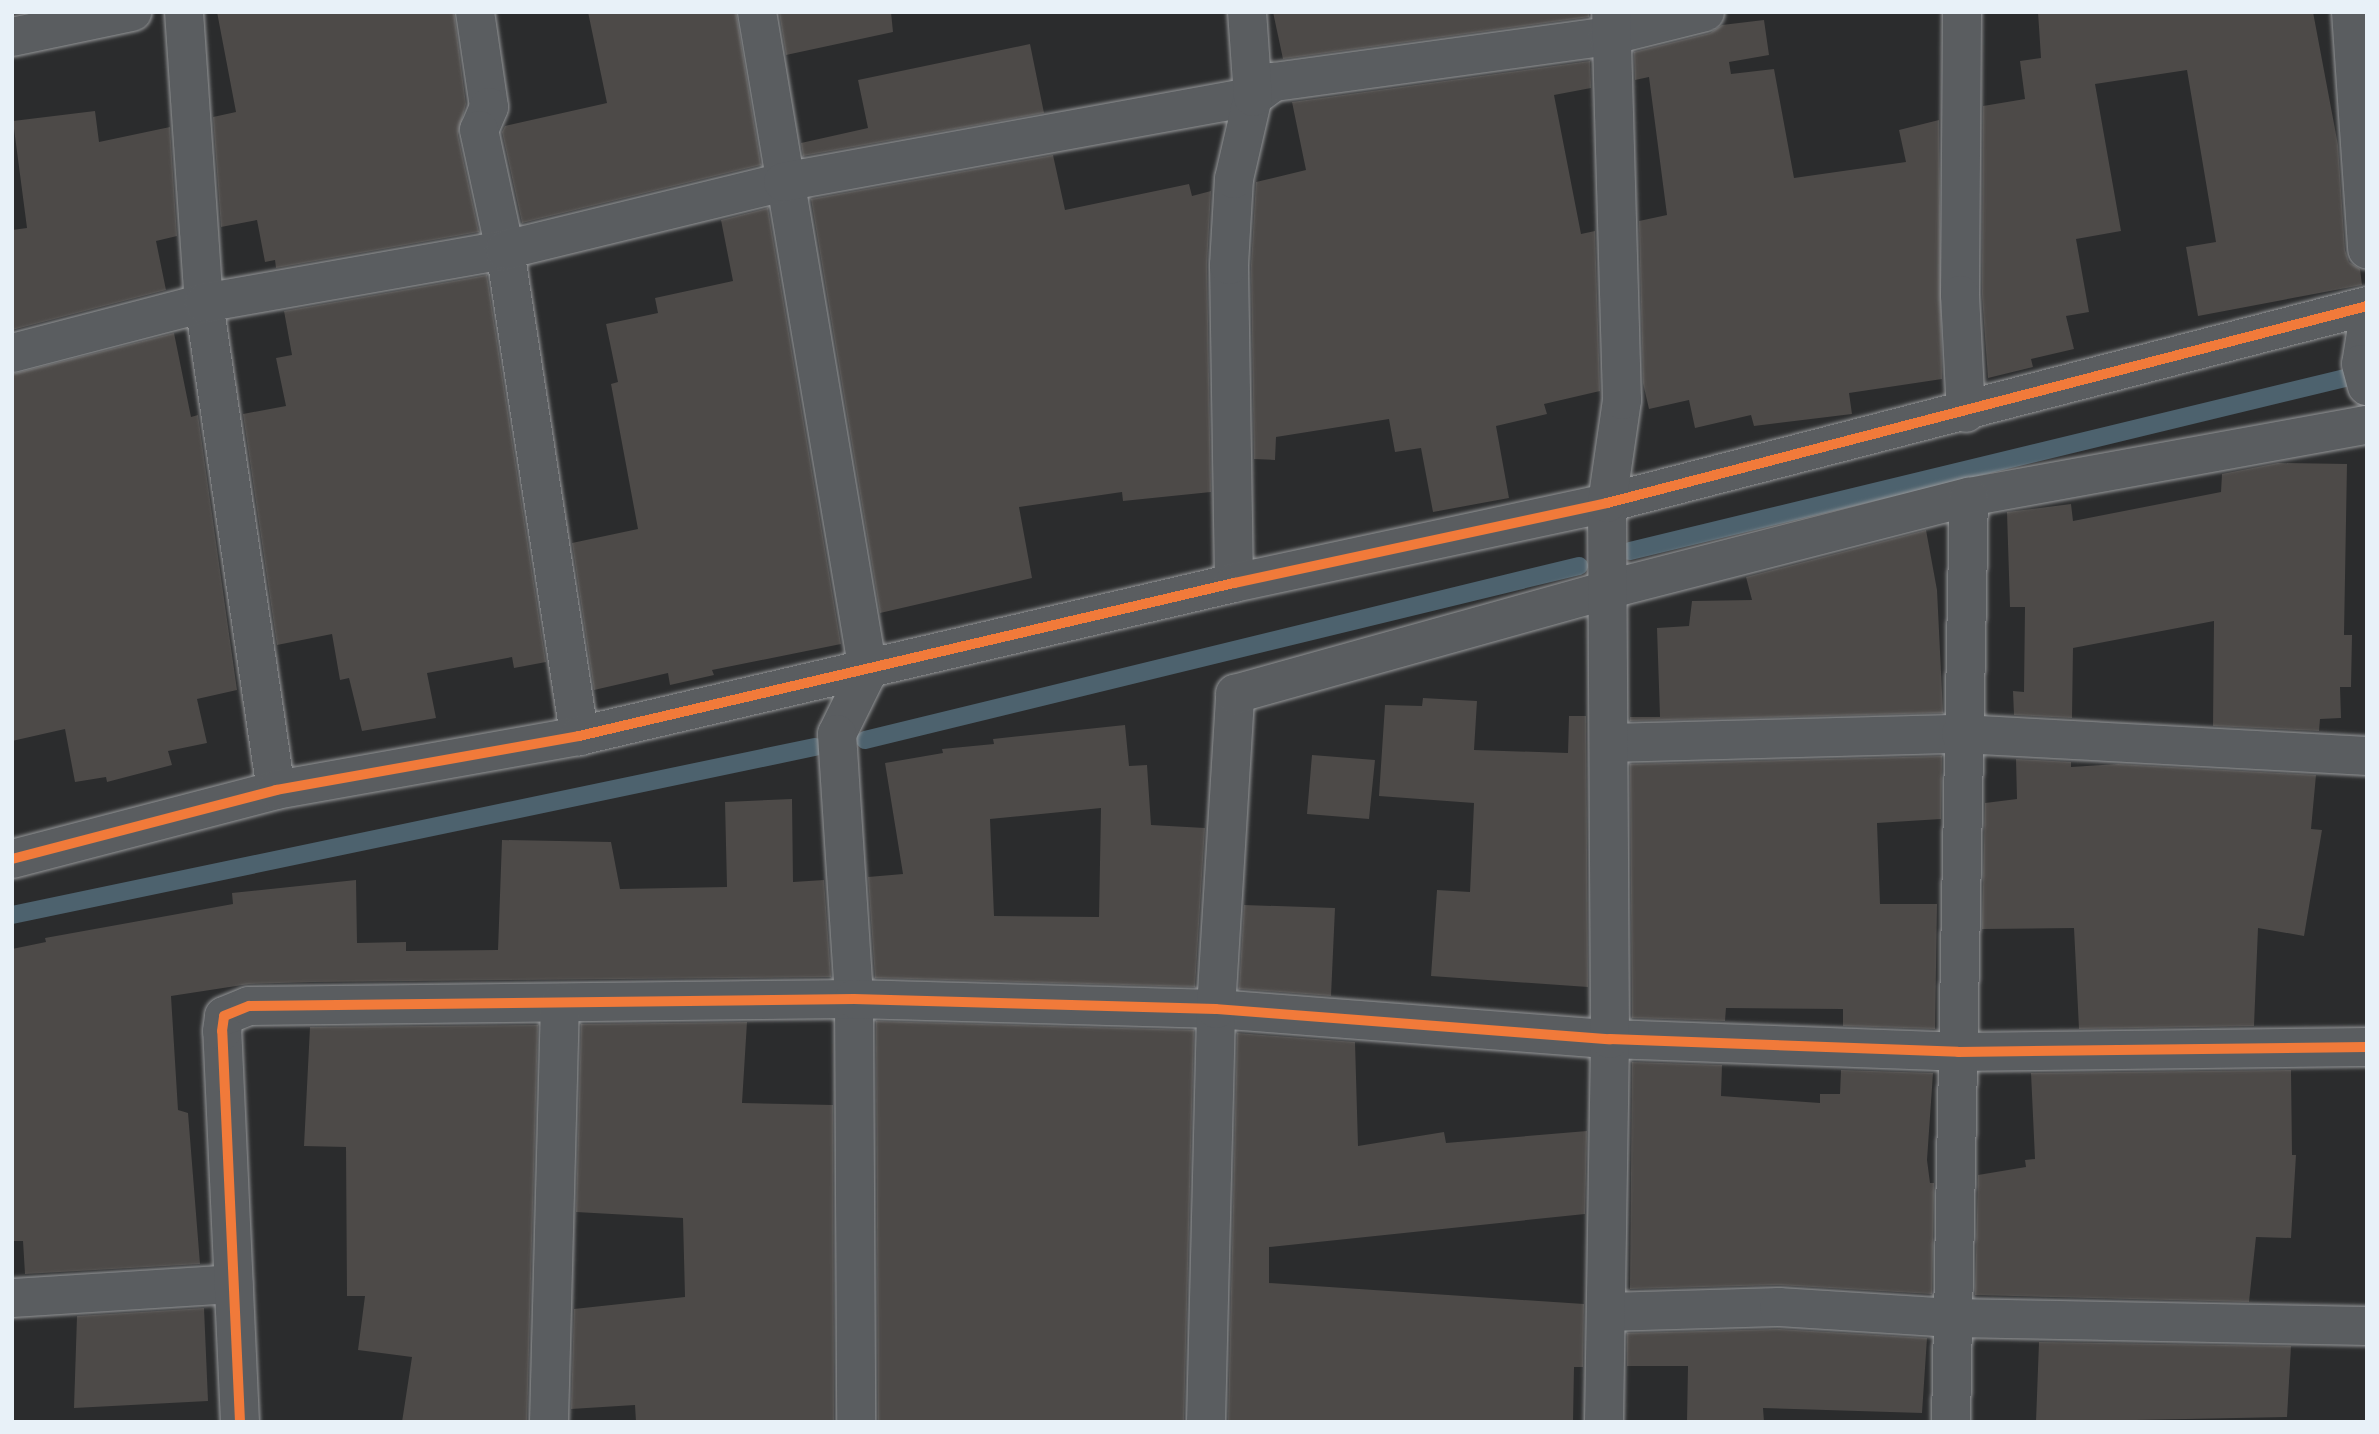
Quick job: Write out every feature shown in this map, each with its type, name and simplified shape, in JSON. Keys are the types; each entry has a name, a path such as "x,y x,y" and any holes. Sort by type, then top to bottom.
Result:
{"street":[{"path":"12,37 132,12"},
{"path":"184,12 204,303 275,790"},
{"path":"475,12 489,107 479,130 505,250 579,736"},
{"path":"757,12 783,182 869,671 836,734 854,999 856,1422"},
{"path":"1234,583 1229,265 1234,179 1253,97 1247,12"},
{"path":"12,353 204,303 505,250 783,182 1253,97 1274,82 1610,24 1705,12"},
{"path":"1962,12 1960,295 1966,413"},
{"path":"2351,12 2367,249"},
{"path":"1604,1422 1610,1039 1611,589 1607,503 1622,400 1610,24"},
{"path":"12,859 275,790 579,736 869,671 1234,583 1607,503 1966,413 2367,306"},
{"path":"2367,327 2361,365 2367,386"},
{"path":"1206,1422 1216,1009 1235,694 1611,589 1969,498 2367,425"},
{"path":"1951,1422 1961,734 1969,498"},
{"path":"1609,743 1961,734 2367,756"},
{"path":"240,1422 224,1016 249,1006 854,999 1216,1009 1610,1039 1958,1052 2367,1047"},
{"path":"549,1422 560,1003"},
{"path":"12,1298 234,1284"},
{"path":"1606,1312 1779,1307 1953,1318 2367,1326"}],"building":[{"path":"217,12 454,12 466,104 458,135 479,232 276,268 275,260 265,262 257,220 221,227 213,117 236,112"},
{"path":"588,12 736,12 761,165 522,223 502,132 505,126 607,103"},
{"path":"779,12 891,12 893,32 786,55"},
{"path":"1273,12 1589,12 1589,17 1283,59"},
{"path":"2038,12 2313,12 2338,145 2345,250 2349,262 2360,269 2362,285 2198,316 2186,247 2216,242 2187,70 2095,84 2121,231 2076,239 2089,312 2066,316 2074,349 2031,359 2033,367 1988,378 1982,295 1983,106 2025,99 2020,61 2041,58"},
{"path":"1764,20 1769,55 1729,62 1731,74 1774,69 1794,178 1906,162 1899,130 1939,120 1942,379 1849,393 1852,414 1754,426 1751,415 1695,428 1689,400 1649,409 1643,383 1639,221 1667,215 1649,77 1635,80 1634,52 1710,33 1722,25"},
{"path":"1030,44 1044,113 803,156 801,143 868,128 858,80"},
{"path":"1590,61 1591,88 1554,95 1581,234 1595,231 1600,391 1544,404 1547,414 1496,426 1509,498 1433,512 1421,448 1395,452 1389,419 1276,437 1275,460 1254,459 1251,265 1256,182 1306,170 1292,102"},
{"path":"95,111 99,142 170,127 177,236 156,241 166,290 12,330 12,230 27,228 13,121"},
{"path":"1053,155 1065,210 1189,184 1192,196 1211,191 1207,265 1211,492 1123,501 1122,492 1019,507 1032,578 880,613 811,199"},
{"path":"768,208 841,644 712,670 714,675 670,685 668,673 594,690 572,543 638,529 611,384 618,382 606,324 658,313 655,298 733,281 721,220"},
{"path":"487,275 546,662 514,668 512,657 427,673 436,718 362,731 349,678 340,680 332,634 277,645 243,414 286,406 276,358 292,355 284,311"},
{"path":"174,333 191,417 198,415 237,690 197,699 207,743 168,751 172,765 107,782 106,777 75,782 65,729 12,741 12,374"},
{"path":"2278,463 2347,464 2344,635 2352,635 2351,687 2340,687 2341,718 2320,719 2319,731 2213,726 2214,621 2073,648 2072,718 2014,715 2013,691 2024,692 2025,607 2010,607 2007,512 2071,504 2073,521 2221,492 2222,474"},
{"path":"1926,530 1937,590 1943,713 1630,721 1630,717 1660,717 1657,628 1689,626 1692,601 1752,600 1746,577"},
{"path":"1423,698 1477,701 1474,750 1568,753 1569,716 1586,716 1588,987 1431,976 1437,890 1470,892 1474,803 1379,796 1385,705 1422,706"},
{"path":"1125,725 1129,766 1147,765 1151,825 1205,828 1195,987 875,978 868,877 903,874 885,763 943,753 942,749 994,744 993,739","holes":["1101,808 1099,917 994,916 990,819"]},
{"path":"1312,755 1375,760 1369,819 1307,814"},
{"path":"1942,756 1941,819 1877,823 1880,904 1937,904 1935,1029 1843,1026 1843,1009 1726,1008 1725,1021 1632,1018 1630,764"},
{"path":"2016,759 2071,762 2071,767 2118,764 2316,775 2311,829 2322,830 2304,936 2258,928 2254,1026 2079,1029 2074,928 1982,929 1985,803 2017,799"},
{"path":"792,799 793,882 824,880 831,977 313,982 249,984 171,996 178,1110 188,1113 200,1264 25,1274 23,1241 12,1241 12,949 46,942 45,938 233,904 232,893 356,880 357,943 406,942 406,951 498,950 502,840 611,842 620,889 727,887 725,802"},
{"path":"1244,905 1335,908 1331,996 1239,989"},
{"path":"876,1021 1194,1030 1184,1422 878,1422"},
{"path":"747,1022 742,1103 833,1105 834,1422 636,1422 635,1405 571,1409 574,1309 685,1297 683,1218 576,1212 581,1024"},
{"path":"538,1025 527,1422 402,1422 412,1357 358,1350 365,1296 347,1296 346,1147 304,1146 310,1027"},
{"path":"1237,1033 1355,1042 1358,1146 1444,1132 1446,1143 1587,1131 1585,1214 1269,1247 1269,1283 1584,1304 1583,1367 1574,1367 1573,1422 1228,1422"},
{"path":"1632,1062 1722,1065 1721,1096 1820,1103 1820,1094 1840,1094 1841,1070 1933,1073 1927,1160 1930,1183 1934,1183 1932,1294 1778,1285 1630,1289"},
{"path":"2291,1070 2292,1155 2296,1155 2291,1238 2256,1237 2249,1302 1975,1295 1978,1175 2026,1167 2025,1160 2035,1159 2031,1073"},
{"path":"204,1308 208,1401 74,1408 77,1316"},
{"path":"1779,1329 1927,1338 1922,1413 1763,1408 1764,1422 1687,1421 1688,1366 1627,1366 1627,1333"},
{"path":"2039,1342 2291,1346 2287,1417 2036,1422"}],"waterway":[{"path":"1630,551 2349,377"},
{"path":"865,740 1579,566"},
{"path":"12,915 815,747"}],"cycle path":[{"path":"12,859 276,790 579,736 1234,583 1607,503 2367,306"},
{"path":"240,1422 222,1031 224,1016 249,1006 854,999 1216,1009 1610,1039 1958,1052 2367,1047"}]}
